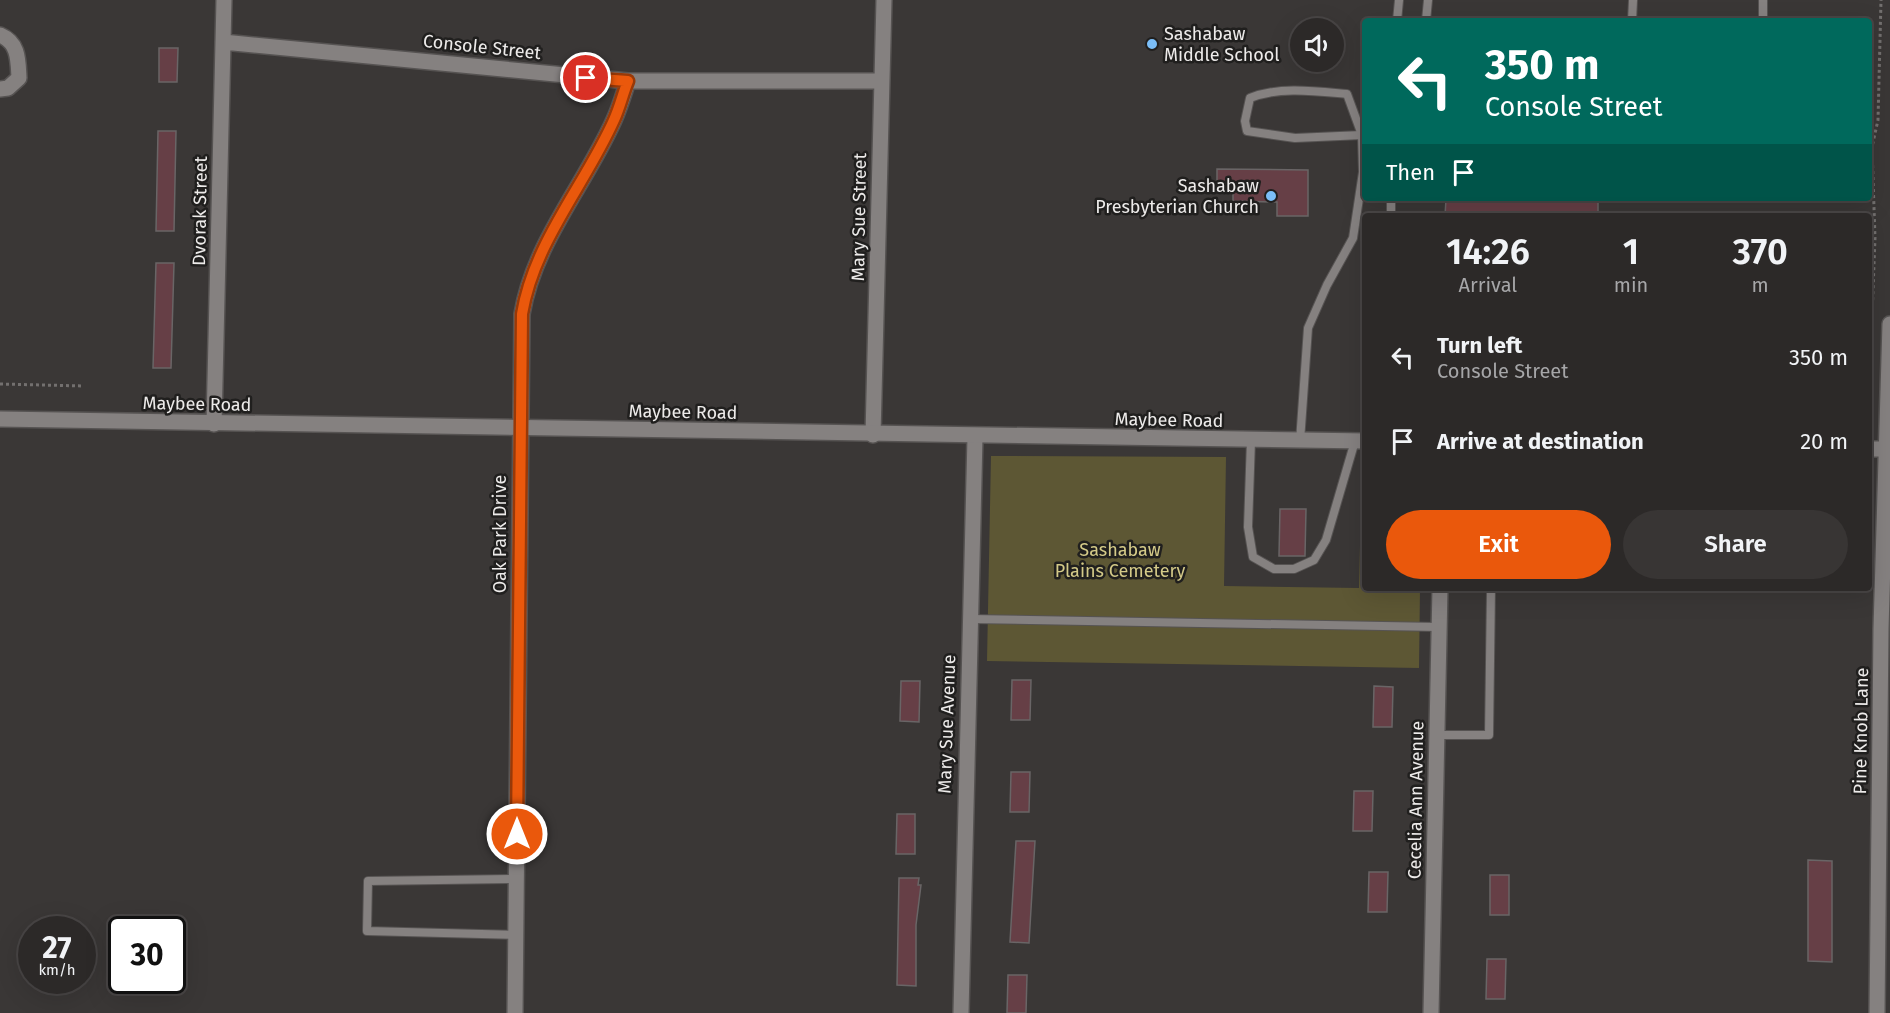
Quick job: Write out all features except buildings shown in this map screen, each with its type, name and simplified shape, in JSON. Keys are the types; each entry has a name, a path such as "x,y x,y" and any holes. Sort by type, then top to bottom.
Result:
{"street":[{"name":"Dvorak Street","path":"214,424 224,0"},
{"name":"Mary Sue Street","path":"873,435 884,0"},
{"path":"0,35 10,39 17,52 20,78 8,88 0,89"},
{"name":"Console Street","path":"223,42 628,81 882,81"},
{"name":"Oak Park Drive","path":"515,1013 521,338 527,285 578,184 614,120 628,81"},
{"name":"Pine Knob Lane","path":"1877,1013 1890,324"},
{"name":"Maybee Road","path":"0,419 975,437 1360,441"},
{"name":"Mary Sue Avenue","path":"961,1013 975,437"},
{"path":"1872,448 1888,449"},
{"name":"Cecelia Ann Avenue","path":"1431,1013 1440,591"}],"lane":[{"path":"1397,18 1399,0"},
{"path":"1426,18 1428,0"},
{"path":"1632,18 1633,0"},
{"path":"1762,18 1763,0"},
{"path":"1300,441 1308,328 1327,285 1353,238 1362,172 1362,135 1347,93 1300,90 1262,93 1250,98 1245,121 1247,131 1295,138 1362,135"},
{"path":"1251,440 1248,527 1253,557 1274,569 1294,569 1314,560 1326,540 1360,441"},
{"path":"1437,735 1489,735 1491,591"},
{"path":"970,619 1439,627"},
{"path":"516,936 367,931 368,881 517,879"}],"path":[{"path":"1872,317 1875,238 1872,147 1878,120 1881,0"},
{"path":"0,384 84,386"}],"green space":[{"name":"Sashabaw Plains Cemetery","path":"991,456 1226,457 1224,586 1359,588 1362,459 1362,591 1420,591 1419,668 987,661"}],"place":[{"name":"Sashabaw Middle School","path":"1152,44"},
{"name":"Sashabaw Presbyterian Church","path":"1271,196"}],"route":[{"path":"517,834 522,314 527,285 544,248 614,120 628,81 586,78"}]}
